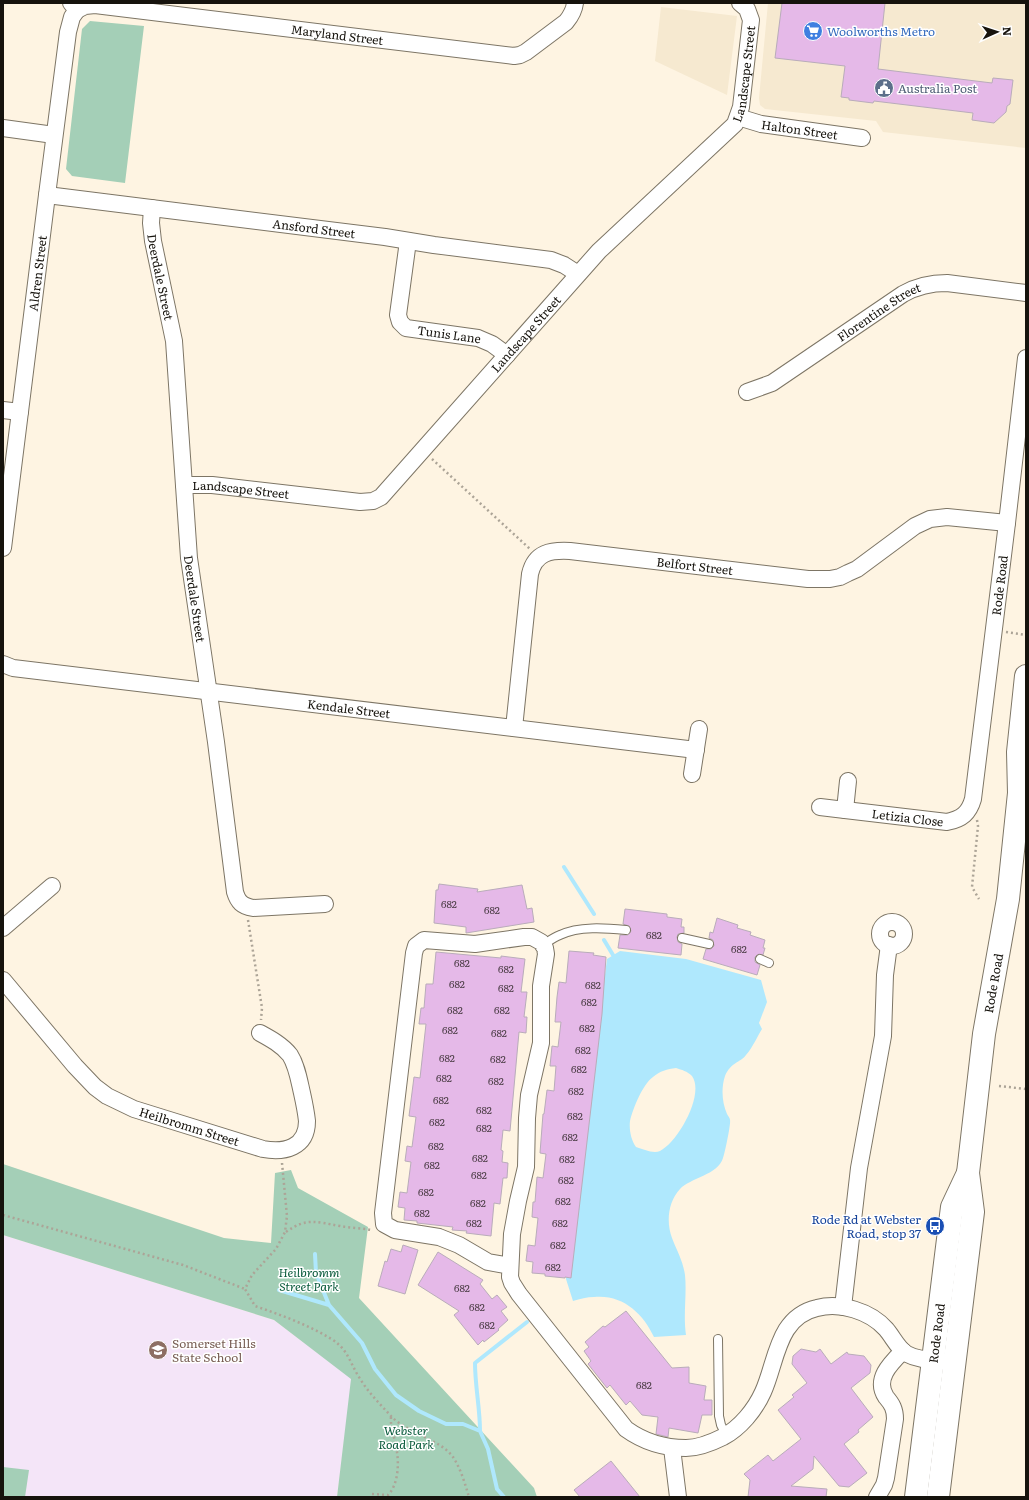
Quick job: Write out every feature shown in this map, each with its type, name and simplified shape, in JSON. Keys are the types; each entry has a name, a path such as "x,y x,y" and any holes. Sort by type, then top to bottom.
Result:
{"main road":[{"name":"Rode Road","path":"938,1497 973,1212 968,1173 985,1028 1008,899 1019,793 1018,752 1026,676"},
{"name":"Rode Road","path":"1019,793 1026,768"},
{"name":"Rode Road","path":"916,1497 952,1207 968,1173"}],"street":[{"name":"Maryland Street","path":"74,7 95,5 514,56 526,52 566,22 573,12 575,3"},
{"name":"Landscape Street","path":"184,485 212,485 360,502 377,500 385,493 578,274 622,228 729,130 738,117 742,102 751,20 749,12 743,5"},
{"name":"Aldren Street","path":"3,548 54,135 70,24 74,7"},
{"name":"Halton Street","path":"738,117 761,124 862,138"},
{"path":"3,128 54,135"},
{"name":"Ansford Street","path":"47,195 385,237 551,260 564,265 578,274"},
{"name":"Deerdale Street","path":"152,208 151,223 153,241 174,341 189,558 235,892 240,903 248,908"},
{"name":"Tunis Lane","path":"408,241 398,315 401,325 406,328 478,338 492,344 507,355"},
{"name":"Florentine Street","path":"747,392 772,383 903,294 920,286 947,283 1026,293"},
{"name":"Rode Road","path":"970,814 994,631 1026,358"},
{"path":"3,410 20,412"},
{"name":"Belfort Street","path":"540,557 544,554 556,551 570,551 808,579 830,579 840,577 857,569 915,526 930,518 947,517 1007,523"},
{"path":"514,728 529,578 533,565 540,557"},
{"name":"Kendale Street","path":"3,664 14,668 696,750"},
{"path":"692,774 699,729"},
{"path":"845,810 848,781"},
{"name":"Letizia Close","path":"820,807 947,822 957,820 970,814"},
{"path":"3,928 52,886"},
{"path":"248,908 263,909 325,904"},
{"path":"510,1266 488,1262 459,1245 439,1237 391,1229 384,1224 383,1213 414,953 416,946 420,941 427,939 475,944 528,937 539,940 546,951 541,992 541,1043 529,1095 526,1167 515,1216 510,1266 512,1283 519,1294 623,1425 632,1433 647,1441 672,1448 699,1447 726,1435 735,1429 752,1411 758,1401 768,1379 779,1343 788,1326 801,1314 809,1310 826,1306 843,1307 872,1317 885,1328 903,1351 912,1357 954,1362"},
{"path":"843,1307 859,1168 883,1036 885,975 889,945"},
{"name":"Heilbromm Street","path":"3,980 75,1066 95,1087 107,1096 134,1109 263,1149 280,1151"},
{"path":"260,1033 282,1047 289,1054 295,1064 306,1116 306,1129 299,1142 291,1148 280,1151"},
{"path":"877,1497 886,1478 895,1419 894,1409 883,1389 884,1375 889,1365 903,1351"},
{"path":"672,1448 678,1497"}],"lane":[{"path":"543,945 559,935 569,932 595,928 626,930"},
{"path":"682,938 709,944"},
{"path":"760,959 769,963"},
{"path":"718,1339 719,1416 721,1425 726,1435"}],"path":[{"path":"422,451 540,557"},
{"path":"994,631 1026,635"},
{"path":"970,814 976,819 978,826 972,887 979,899"},
{"path":"248,908 248,921 262,1008 260,1033"},
{"path":"999,1086 1026,1089"},
{"path":"245,1289 252,1275 276,1249 285,1232 287,1216 280,1151"},
{"path":"3,1215 183,1265 245,1289 255,1306 280,1315 333,1340 346,1351 359,1378 391,1417 413,1432 433,1442 453,1457 463,1479 468,1497"},
{"path":"285,1232 303,1222 321,1222 365,1229"},
{"path":"372,1494 388,1495 392,1491 395,1483 398,1452 391,1417"}],"shaded area":[{"path":"768,3 1026,3 1026,148 883,132 876,121 765,109 760,105 759,98"},
{"path":"661,7 737,16 727,95 655,61"},
{"name":"Somerset Hills State School","path":"3,1235 274,1320 352,1379 337,1497 3,1497"}],"green space":[{"path":"90,21 144,26 125,183 72,176 66,169 82,29"},
{"name":"Heilbromm Street Park","path":"3,1164 224,1238 271,1243 275,1173 291,1170 298,1188 368,1227 359,1298 534,1488 537,1497 337,1497 351,1379 274,1320 3,1235"},
{"path":"3,1467 29,1470 25,1497 3,1497"}],"water":[{"path":"620,951 686,959 761,980 767,1002 759,1023 762,1029 755,1042 744,1058 733,1065 727,1071 725,1076 723,1085 723,1100 730,1122 723,1158 716,1168 680,1189 673,1200 669,1212 670,1232 685,1275 686,1335 654,1337 638,1313 622,1302 614,1299 591,1297 573,1301 566,1279 607,959","holes":["676,1068 692,1076 695,1084 695,1094 688,1117 674,1138 660,1151 651,1152 636,1147 631,1135 630,1121 633,1110 642,1091 649,1080 658,1073"]}],"building":[{"path":"782,3 885,3 878,69 992,83 993,78 1013,80 1010,104 1007,106 1006,112 994,123 972,120 973,113 874,101 873,103 849,100 849,98 841,97 845,66 775,58"},
{"path":"439,884 478,889 477,892 522,885 527,909 532,908 534,922 466,933 466,927 434,923 436,890 438,890"},
{"path":"625,909 667,914 667,917 682,919 681,927 684,927 684,933 678,934 677,937 678,942 682,944 681,955 618,948 620,935 628,935 631,931 629,926 623,924"},
{"path":"717,918 738,925 737,928 751,932 750,935 765,940 763,955 759,954 755,957 755,962 760,965 757,975 703,959 706,949 711,949 714,946 713,940 709,938 710,932 713,933"},
{"path":"569,951 594,953 593,955 606,957 602,1014 571,1278 565,1278 532,1273 533,1262 526,1261 528,1245 535,1246 538,1218 532,1217 533,1202 535,1202 537,1177 543,1178 546,1154 540,1153 543,1114 547,1090 554,1091 556,1066 550,1066 552,1046 558,1047 561,1022 555,1022 557,997 559,982 566,983"},
{"path":"436,952 525,959 521,992 527,992 524,1017 527,1017 526,1033 519,1032 510,1131 503,1130 501,1150 503,1151 502,1162 508,1163 507,1178 503,1178 500,1204 494,1203 491,1236 466,1233 467,1231 452,1230 453,1227 404,1220 405,1208 398,1207 400,1192 407,1193 411,1162 405,1161 407,1146 412,1147 416,1117 409,1116 414,1077 420,1078 426,1024 419,1024 421,1008 424,1008 426,984 433,984"},
{"path":"403,1245 418,1250 405,1294 378,1286 385,1261 387,1262 391,1249 401,1252"},
{"path":"438,1252 483,1280 480,1284 492,1299 497,1295 507,1307 501,1311 508,1320 498,1329 499,1330 478,1345 454,1315 459,1311 418,1285"},
{"path":"626,1311 672,1368 689,1367 689,1383 706,1386 704,1400 712,1400 712,1415 702,1415 698,1433 669,1428 668,1437 656,1434 658,1417 642,1415 630,1401 626,1405 610,1385 607,1388 588,1364 591,1361 584,1351 589,1347 585,1342 603,1326 605,1327"},
{"path":"801,1349 816,1352 820,1349 831,1364 847,1352 848,1354 864,1356 871,1365 870,1373 851,1388 873,1417 858,1430 859,1432 844,1444 867,1473 849,1487 839,1486 814,1456 813,1469 791,1486 827,1489 826,1497 748,1497 750,1480 744,1474 768,1455 773,1461 801,1439 778,1410 794,1397 792,1395 807,1383 792,1364 793,1356"},
{"path":"611,1461 640,1497 580,1497 574,1490"}],"waterway":[{"path":"564,867 594,914"},
{"path":"604,940 613,955"},
{"path":"315,1254 316,1273 329,1305 362,1343 375,1369 396,1395 419,1411 446,1424 463,1424 480,1431 488,1449 497,1489 504,1497"},
{"path":"279,1290 329,1305"},
{"path":"480,1431 475,1363 527,1322"}],"place":[{"name":"Woolworths Metro","path":"813,31"},
{"name":"Australia Post","path":"884,88"},
{"name":"Rode Rd at Webster Road, stop 37","path":"935,1226"},
{"name":"Somerset Hills State School","path":"158,1350"}],"park label":[{"name":"Webster Road Park","path":"406,1437"}]}
